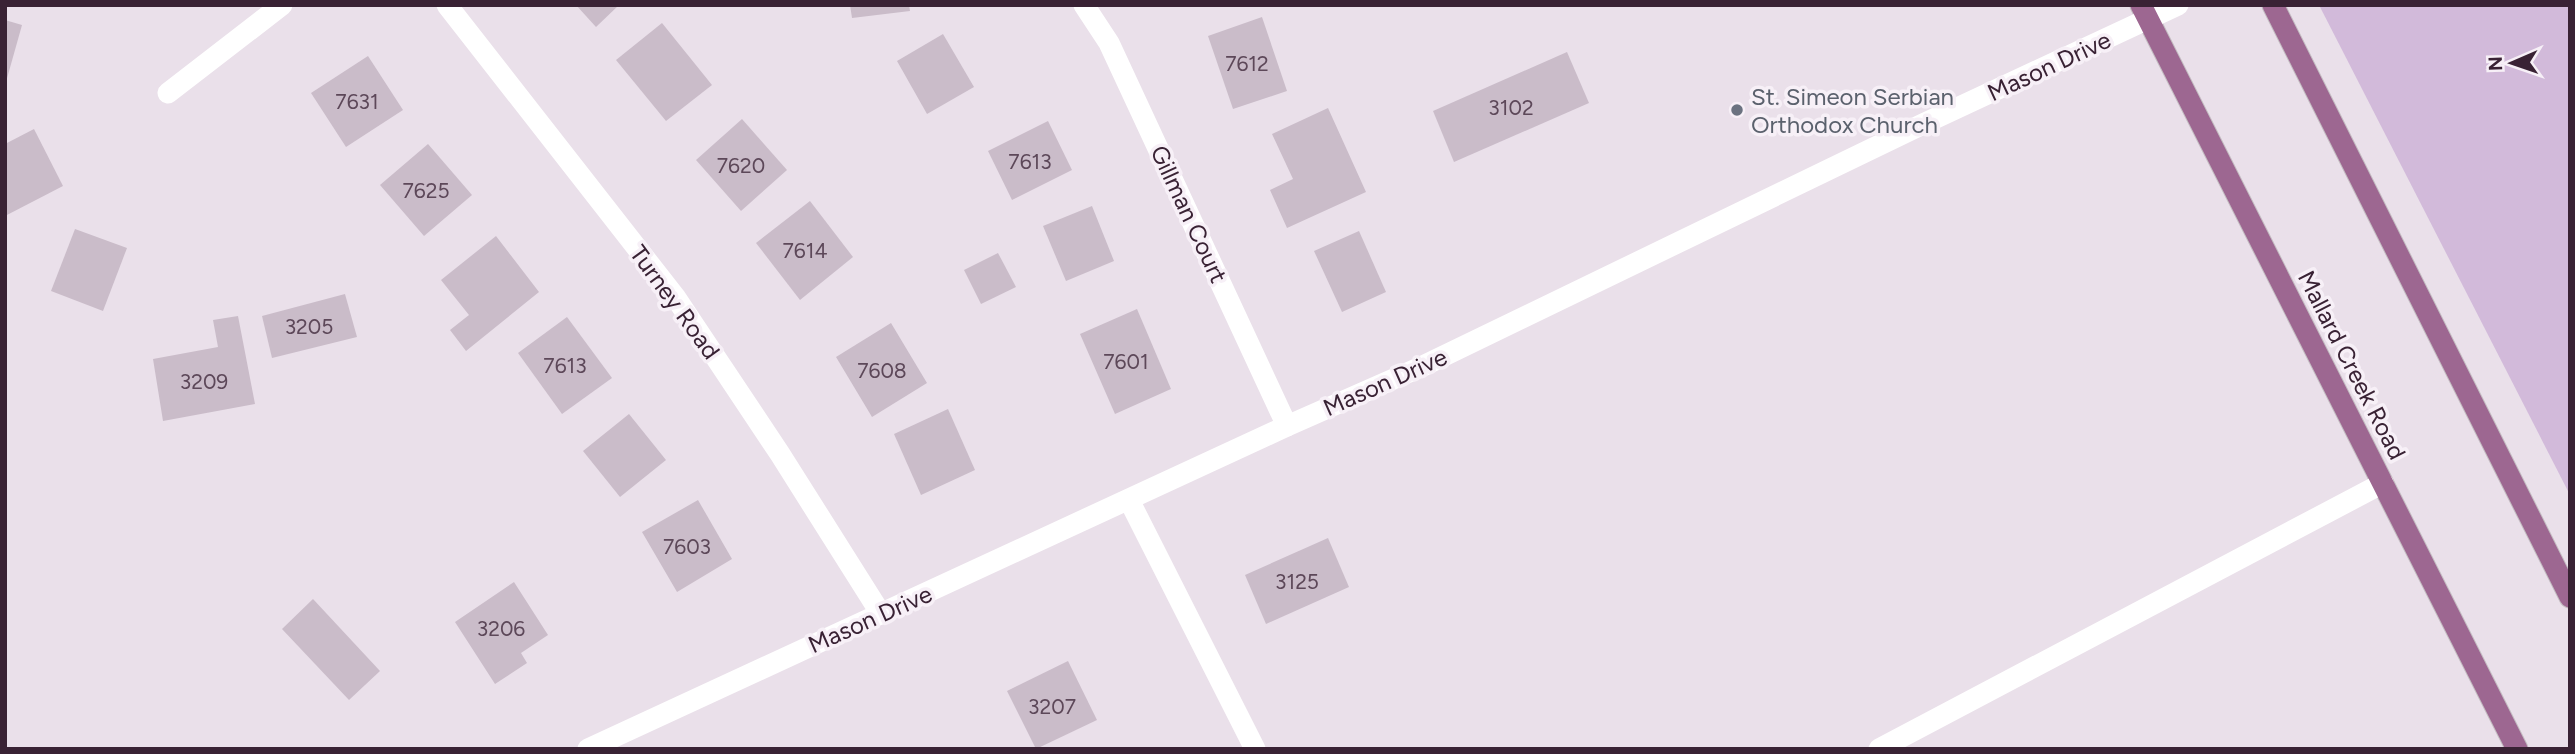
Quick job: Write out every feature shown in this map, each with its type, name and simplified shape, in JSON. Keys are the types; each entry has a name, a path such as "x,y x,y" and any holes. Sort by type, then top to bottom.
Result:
{"main road":[{"path":"2273,5 2570,597"},
{"name":"Mallard Creek Road","path":"2144,12 2517,749"}],"street":[{"path":"168,93 282,5"},
{"name":"Turney Road","path":"447,5 676,298 780,454 881,614"},
{"name":"Gillman Court","path":"1084,5 1109,43 1287,426"},
{"name":"Mason Drive","path":"588,749 1287,426 1423,366 1923,124 2144,12 2178,5"},
{"path":"1879,749 2383,483"},
{"path":"1129,500 1255,749"}],"shaded area":[{"path":"2319,5 2570,5 2570,495"}],"building":[{"path":"576,5 619,5 596,27"},
{"path":"850,5 909,5 910,11 852,18"},
{"path":"1262,17 1287,91 1233,109 1208,36"},
{"path":"5,20 22,25 6,82 5,82"},
{"path":"662,23 712,85 666,121 616,60"},
{"path":"943,34 974,87 927,114 897,61"},
{"path":"1567,52 1589,103 1454,162 1433,111"},
{"path":"368,56 403,110 346,147 311,93"},
{"path":"1328,108 1366,192 1287,228 1270,190 1293,179 1272,134"},
{"path":"742,119 787,170 741,211 696,160"},
{"path":"1048,121 1072,170 1012,200 988,151"},
{"path":"34,129 63,186 5,216 5,144"},
{"path":"428,144 472,195 424,236 380,185"},
{"path":"810,201 853,257 800,300 756,243"},
{"path":"1092,206 1114,261 1066,281 1043,226"},
{"path":"75,229 127,248 103,311 51,291"},
{"path":"1359,231 1386,292 1342,312 1314,251"},
{"path":"496,236 539,292 466,351 450,330 469,315 441,280"},
{"path":"998,253 1016,287 981,304 964,270"},
{"path":"345,294 357,337 272,358 262,316"},
{"path":"1137,309 1171,389 1115,414 1080,334"},
{"path":"238,316 255,404 163,421 153,359 218,347 213,320"},
{"path":"567,317 612,378 562,414 518,353"},
{"path":"891,323 927,383 872,417 836,357"},
{"path":"948,409 975,470 921,495 894,434"},
{"path":"629,414 666,460 620,497 583,451"},
{"path":"698,500 732,559 677,592 642,532"},
{"path":"1328,538 1349,587 1266,624 1245,575"},
{"path":"514,582 548,635 521,653 527,663 495,684 455,622"},
{"path":"313,599 380,671 349,700 282,629"},
{"path":"1068,661 1097,720 1036,749 1007,691"}],"place":[{"name":"St. Simeon Serbian Orthodox Church","path":"1737,110"}]}
